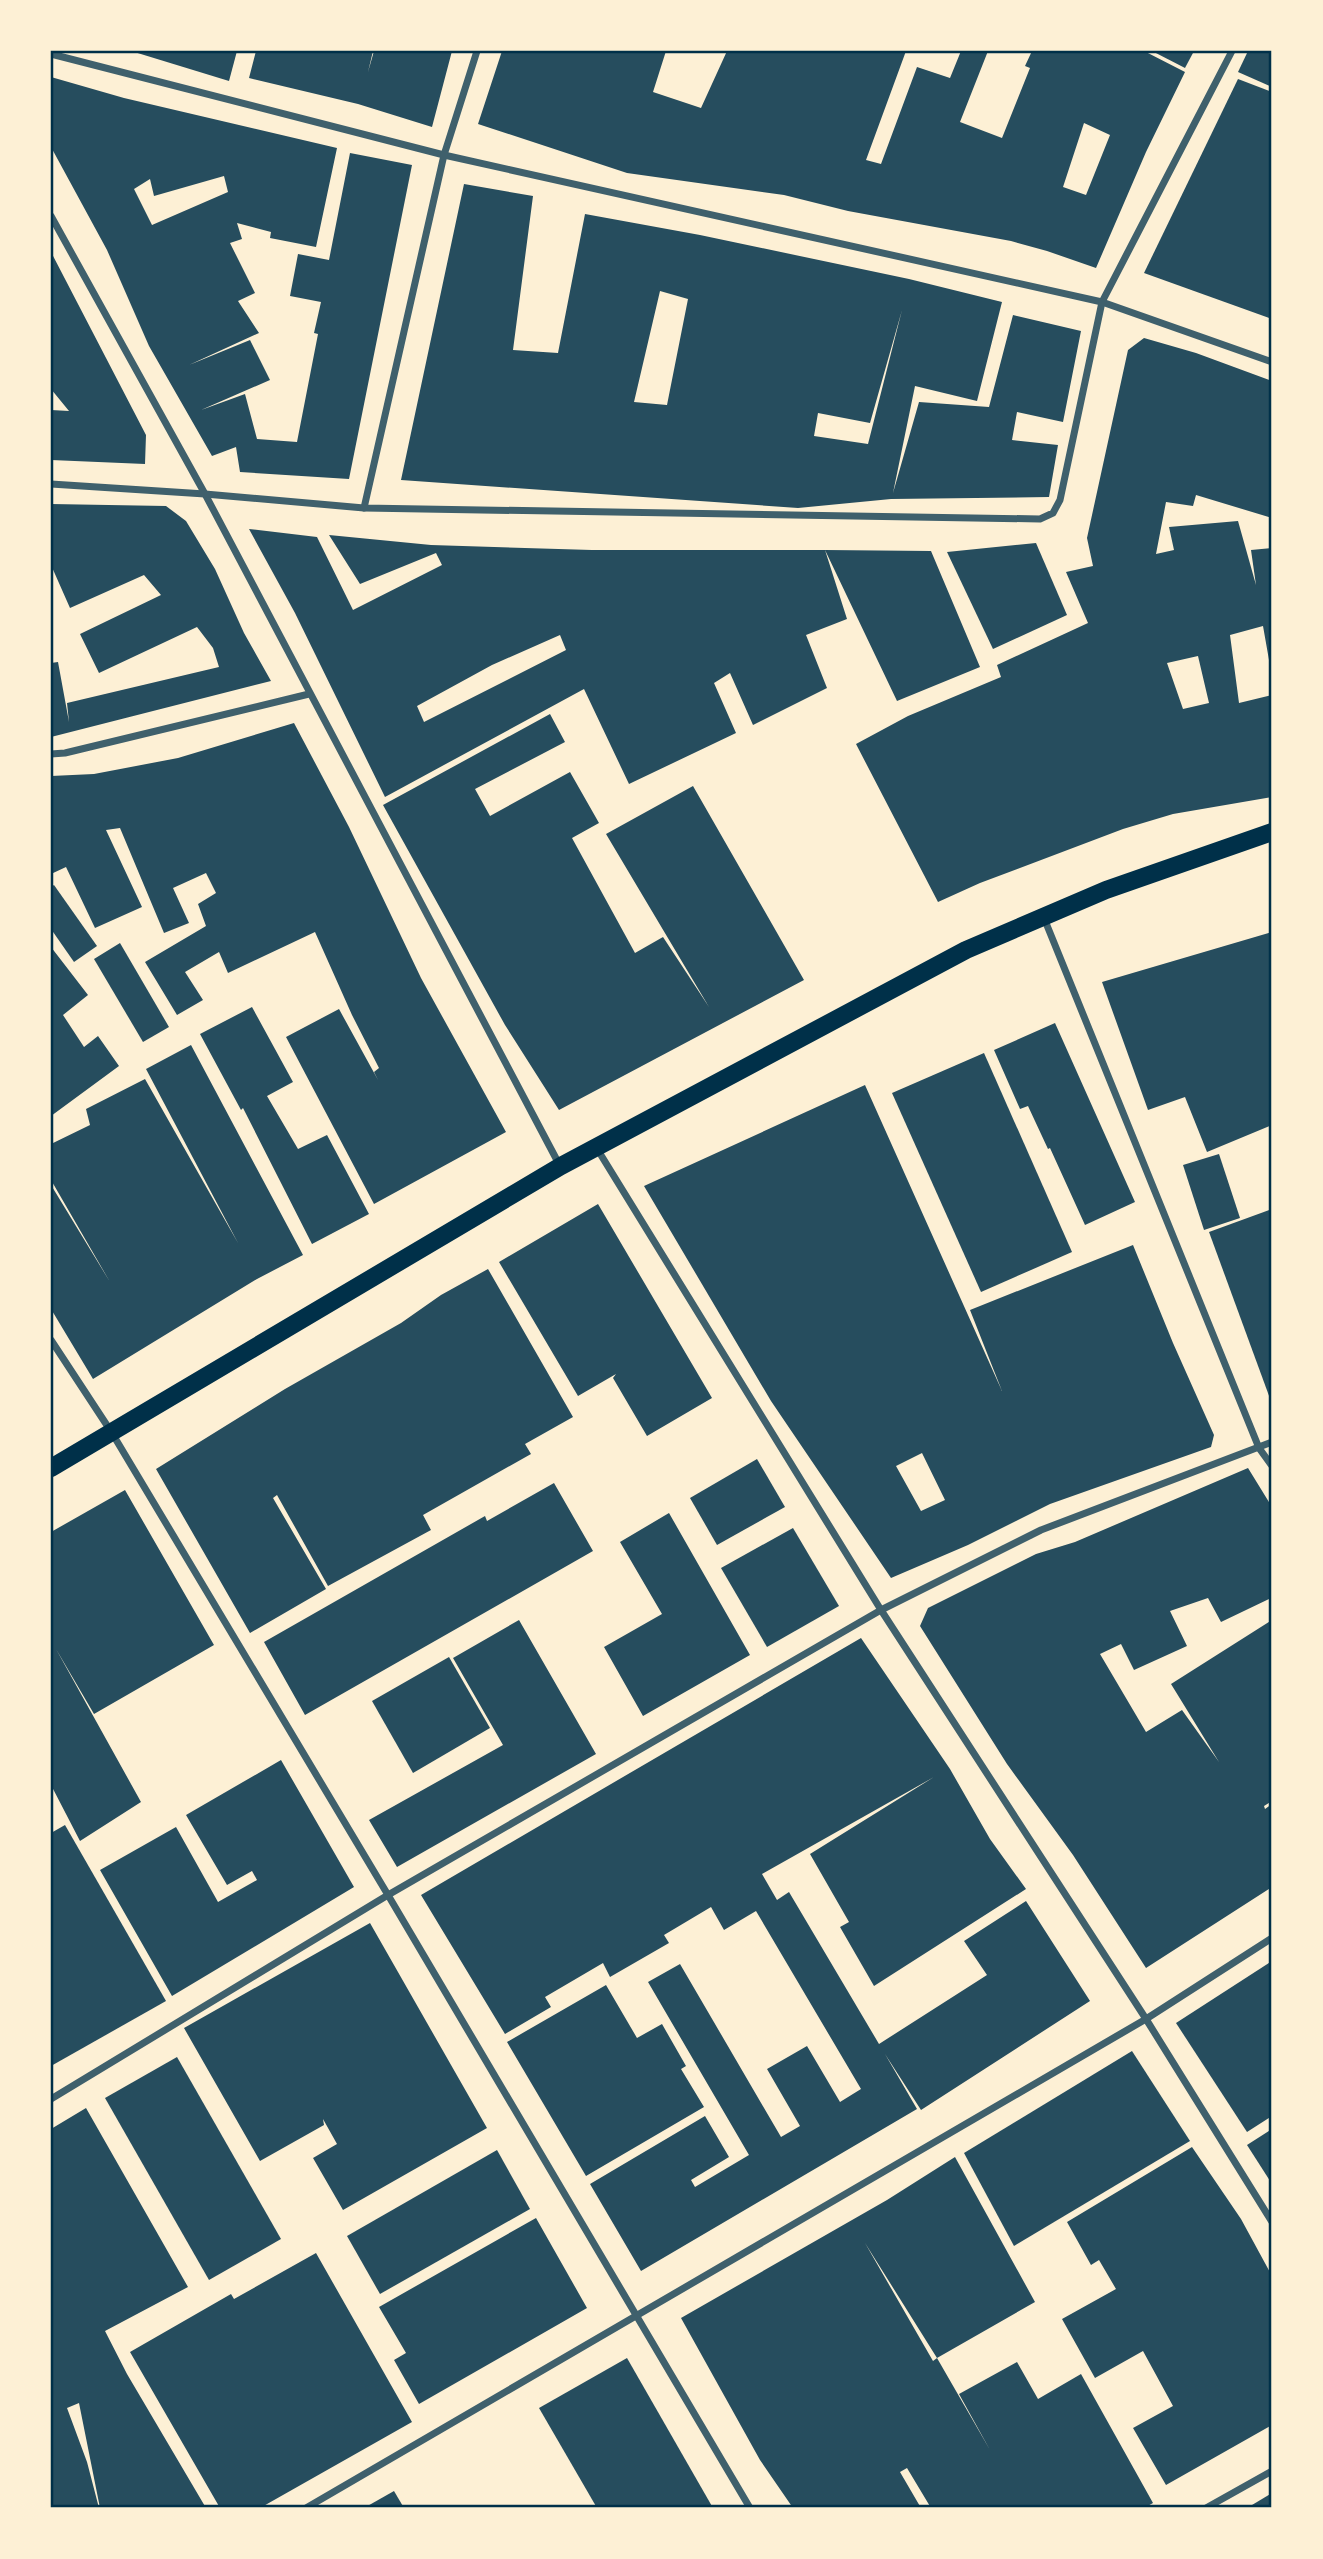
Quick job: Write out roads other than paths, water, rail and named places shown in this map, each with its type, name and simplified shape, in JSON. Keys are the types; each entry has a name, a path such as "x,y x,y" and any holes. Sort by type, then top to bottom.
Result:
{"main road":[{"path":"51,1468 561,1166 965,950 1106,890 1272,832"}],"street":[{"path":"364,508 444,155 477,51"},
{"path":"51,484 364,508 1040,519 1053,513 1060,500 1102,302 1232,51"},
{"path":"51,54 444,155 1102,302 1272,362"},
{"path":"51,216 205,494 561,1166"},
{"path":"51,754 79,750 309,694"},
{"path":"1044,916 1259,1448 1272,1466"},
{"path":"596,1147 881,1609 1146,2019 1272,2222"},
{"path":"51,1340 113,1433 750,2508"},
{"path":"51,2099 388,1895 881,1609 1041,1530 1272,1442"},
{"path":"306,2508 1146,2019 1272,1938"},
{"path":"1206,2508 1272,2471"}]}
